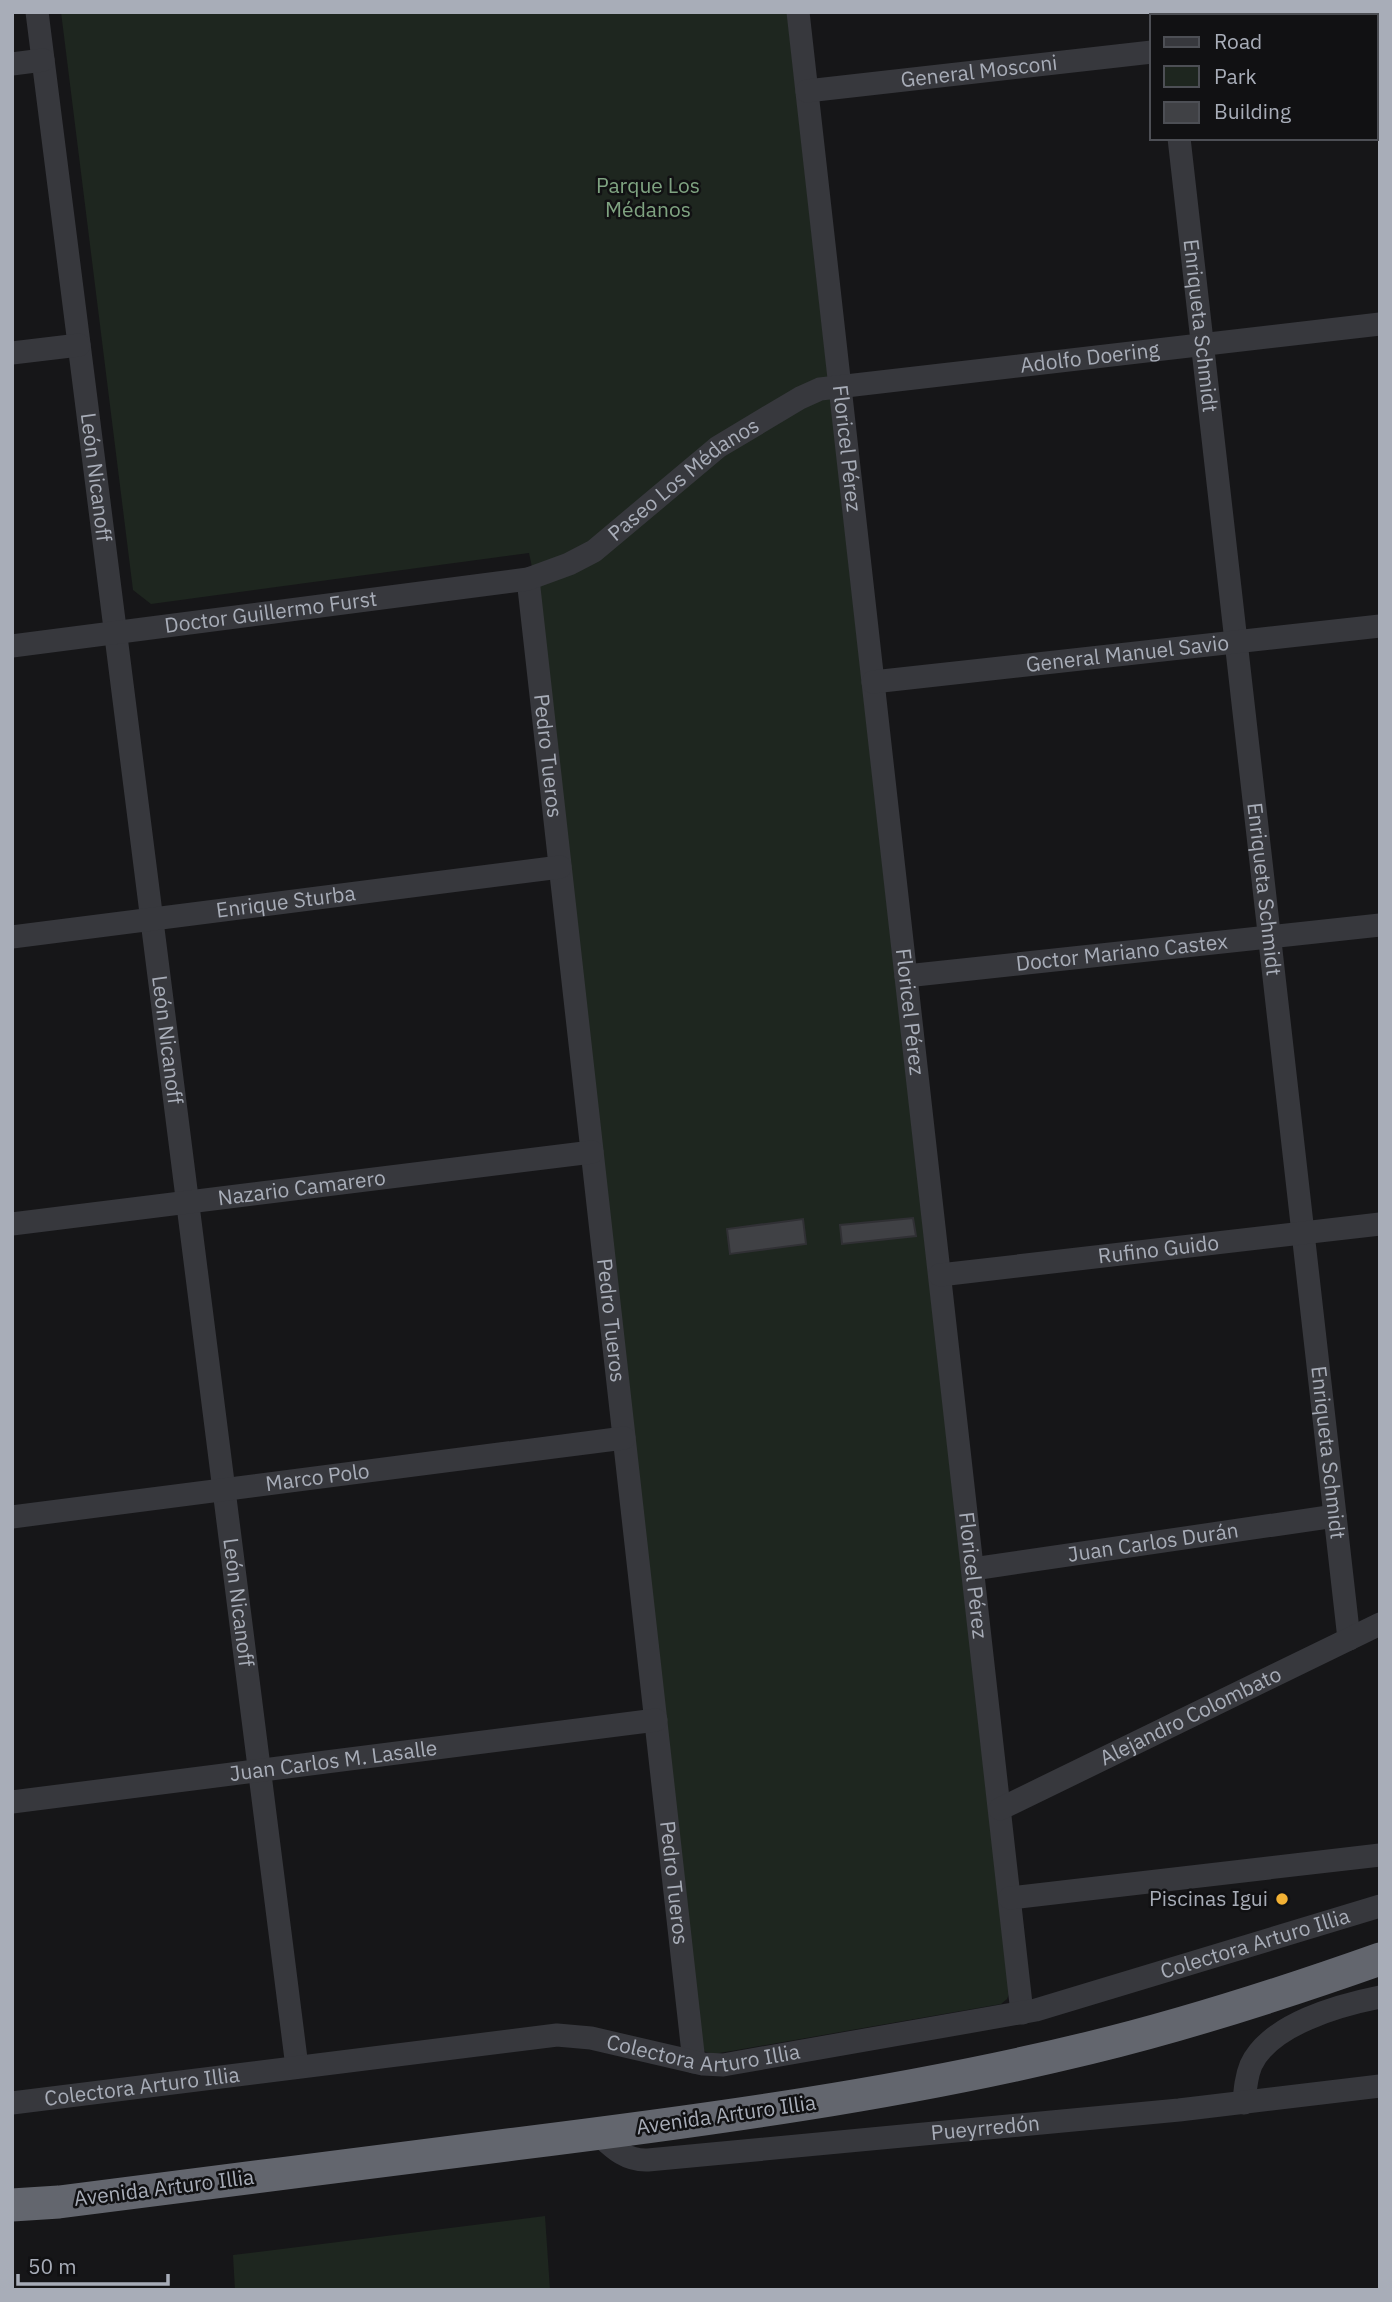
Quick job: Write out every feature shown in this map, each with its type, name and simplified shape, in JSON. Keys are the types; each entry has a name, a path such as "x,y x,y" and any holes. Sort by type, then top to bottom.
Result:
{"highway":[{"name":"Avenida Arturo Illia","path":"12,2205 59,2202 598,2134 810,2104 953,2079 1057,2056 1197,2019 1380,1959"},
{"name":"Avenida Arturo Illia","path":"12,2211 59,2202"}],"street":[{"name":"León Nicanoff","path":"37,12 297,2067"},
{"name":"Floricel Pérez","path":"798,12 1022,2013"},
{"name":"General Mosconi","path":"807,91 1150,52"},
{"path":"12,64 43,60"},
{"name":"Enriqueta Schmidt","path":"1179,140 1349,1639"},
{"name":"Adolfo Doering","path":"840,385 1380,324"},
{"path":"12,353 79,345"},
{"name":"Paseo Los Médanos","path":"528,579 569,564 594,551 709,455 741,432 810,393 840,385"},
{"name":"Doctor Guillermo Furst","path":"12,646 528,579"},
{"name":"Pedro Tueros","path":"528,579 694,2062"},
{"name":"General Manuel Savio","path":"873,682 1380,626"},
{"name":"Enrique Sturba","path":"12,937 560,867"},
{"name":"Doctor Mariano Castex","path":"906,976 1380,925"},
{"name":"Nazario Camarero","path":"12,1224 592,1152"},
{"name":"Rufino Guido","path":"940,1275 1380,1224"},
{"name":"Marco Polo","path":"12,1517 624,1438"},
{"name":"Juan Carlos Durán","path":"973,1569 1335,1516"},
{"name":"Alejandro Colombato","path":"1000,1810 1380,1624"},
{"name":"Juan Carlos M. Lasalle","path":"12,1802 656,1720"},
{"path":"1010,1898 1380,1855"},
{"name":"Colectora Arturo Illia","path":"12,2103 569,2035 694,2062 723,2064 1022,2013 1380,1906"},
{"path":"1244,2103 1251,2064 1268,2044 1320,2014 1347,2004 1380,1997"},
{"name":"Pueyrredón","path":"598,2134 625,2156 640,2161 1244,2103 1380,2086"}],"green space":[{"name":"Parque Los Médanos","path":"61,12 787,12 1009,1994 1001,2004 714,2054 703,2051 539,599 529,553 151,604 133,590"},
{"path":"545,2216 550,2290 235,2290 233,2255"}],"building":[{"path":"913,1218 916,1236 842,1244 840,1225"},
{"path":"803,1219 806,1244 730,1254 727,1229"}],"place":[{"name":"Piscinas Igui","path":"1282,1899"}]}
